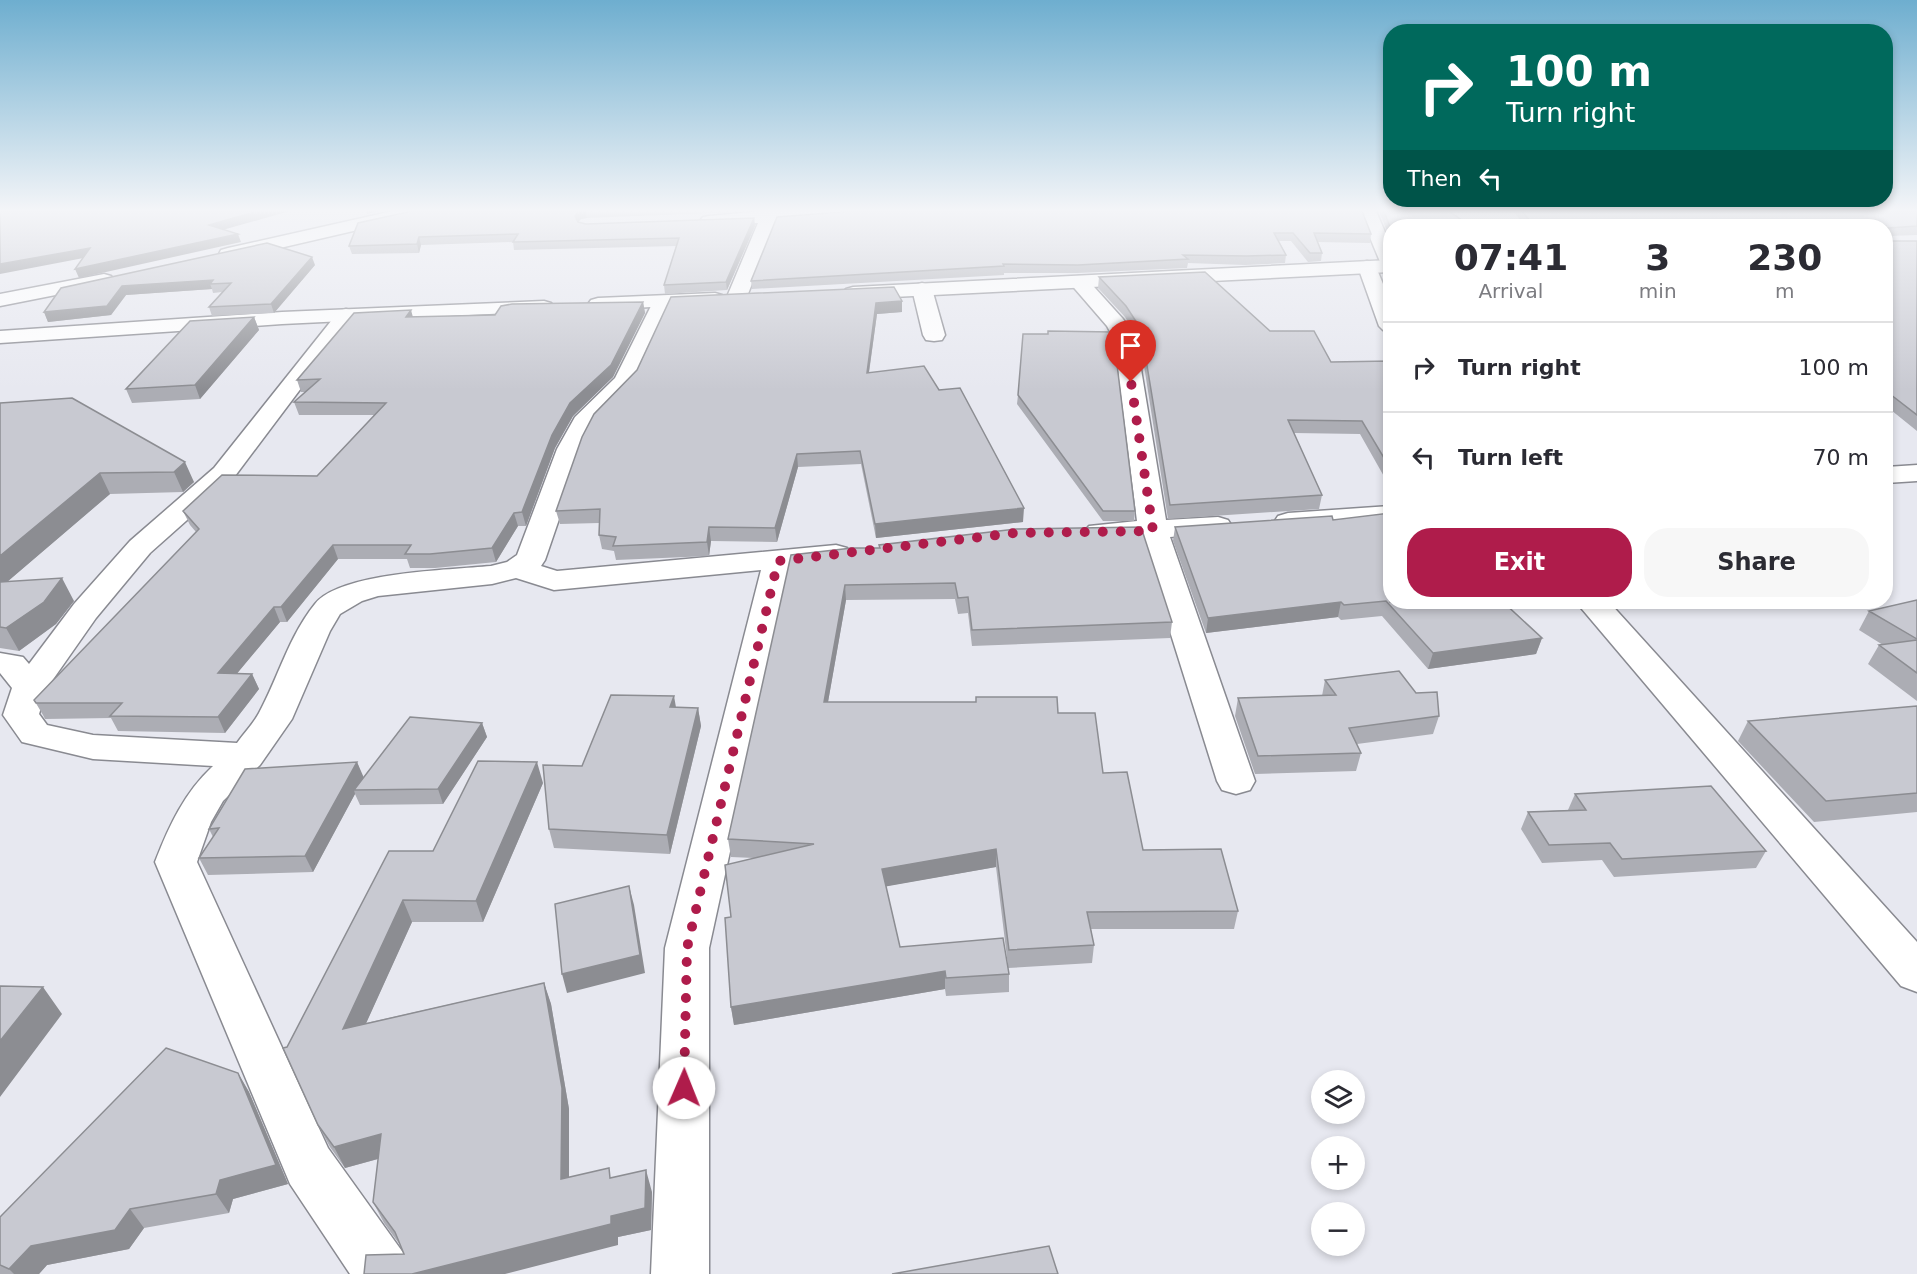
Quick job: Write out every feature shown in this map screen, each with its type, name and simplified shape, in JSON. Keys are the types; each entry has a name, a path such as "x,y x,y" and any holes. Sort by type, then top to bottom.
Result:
{"street":[{"path":"735,298 747,270"},
{"path":"829,294 1301,270"},
{"path":"1368,270 1383,308"},
{"path":"0,300 122,277"},
{"path":"1079,282 1116,323 1125,339 1153,531 1236,781"},
{"path":"922,289 934,335"},
{"path":"0,337 346,315 759,297"},
{"path":"384,1274 309,1166 176,862 191,822 209,792 247,756 274,719 314,631 328,608 351,594 375,587 492,575 518,568 530,560 570,449 584,422 626,381 663,302"},
{"path":"17,710 85,611 140,548 223,474 346,315"},
{"path":"1893,475 1917,473"},
{"path":"1072,532 1153,531 1383,515"},
{"path":"518,568 554,581 778,561 861,551"},
{"path":"680,1274 687,948 778,561"},
{"path":"1598,609 1917,973"},
{"path":"0,663 11,664 17,710 35,734 93,747 247,756"}],"building":[{"path":"141,270 300,270 271,304 209,307 231,283 210,284 213,280 122,286 107,306 44,312 61,288"},
{"path":"669,270 731,270 726,282 664,285"},
{"path":"755,270 929,270 751,281"},
{"path":"1893,270 1917,270 1917,415 1893,396"},
{"path":"1205,272 1270,331 1314,331 1331,362 1383,361 1383,456 1362,421 1288,420 1322,495 1170,505 1141,329 1126,306 1099,277"},
{"path":"894,287 902,301 876,303 867,373 924,366 939,390 960,388 1024,508 875,524 860,451 797,454 775,528 709,527 707,542 613,546 616,537 599,535 600,509 556,511 582,437 594,414 637,370 671,297"},
{"path":"643,302 611,365 570,403 552,435 522,512 514,513 492,548 405,554 411,545 333,545 281,607 274,607 218,673 252,674 218,717 110,716 122,703 36,703 34,700 199,529 183,511 222,475 317,476 386,403 294,402 320,379 297,380 354,313 411,310 406,317 495,315 501,306 512,304"},
{"path":"254,317 195,385 126,389 190,321"},
{"path":"1048,331 1113,332 1135,511 1103,511 1018,395 1023,334 1048,334"},
{"path":"72,398 185,462 174,472 100,473 0,556 0,403"},
{"path":"1383,514 1383,601 1344,605 1341,602 1208,618 1175,527 1332,516 1333,520"},
{"path":"1141,527 1172,622 972,630 968,597 958,598 955,583 845,585 824,702 976,702 976,697 1057,697 1058,713 1095,713 1103,773 1127,772 1143,850 1221,849 1238,911 1087,912 1094,945 1009,950 996,849 882,869 900,947 1003,938 1009,974 946,978 945,971 731,1007 725,918 731,917 725,865 814,844 728,839 791,555 852,548 880,548 879,545 1016,529"},
{"path":"62,578 44,602 6,628 0,627 0,582"},
{"path":"1917,600 1917,639 1869,611 1893,609 1893,606"},
{"path":"1393,609 1511,609 1542,638 1433,653"},
{"path":"1917,640 1917,673 1879,645"},
{"path":"1399,671 1416,693 1437,692 1439,716 1349,728 1361,753 1258,756 1238,698 1336,695 1325,680"},
{"path":"611,695 674,696 670,707 698,708 667,835 549,829 543,765 582,766"},
{"path":"1917,706 1917,793 1826,801 1748,721"},
{"path":"410,717 482,723 438,789 354,790"},
{"path":"478,761 537,762 476,901 403,900 343,1029 544,983 562,1088 561,1179 609,1168 610,1178 646,1170 645,1208 611,1216 611,1224 412,1274 364,1274 366,1255 404,1254 395,1232 373,1202 381,1134 334,1147 318,1125 283,1048 287,1047 389,851 433,851"},
{"path":"357,762 305,856 199,858 219,828 209,829 245,769"},
{"path":"1711,786 1766,851 1622,859 1610,843 1549,845 1528,812 1586,810 1575,794"},
{"path":"629,886 640,955 562,974 555,904"},
{"path":"0,986 43,987 0,1041"},
{"path":"166,1048 238,1073 276,1165 220,1180 216,1194 130,1209 115,1230 31,1246 9,1269 0,1265 0,1217"},
{"path":"1049,1246 1058,1274 892,1274"}],"route":[{"path":"684,1088 687,948 778,561 1015,533 1153,531 1131,382"}]}
